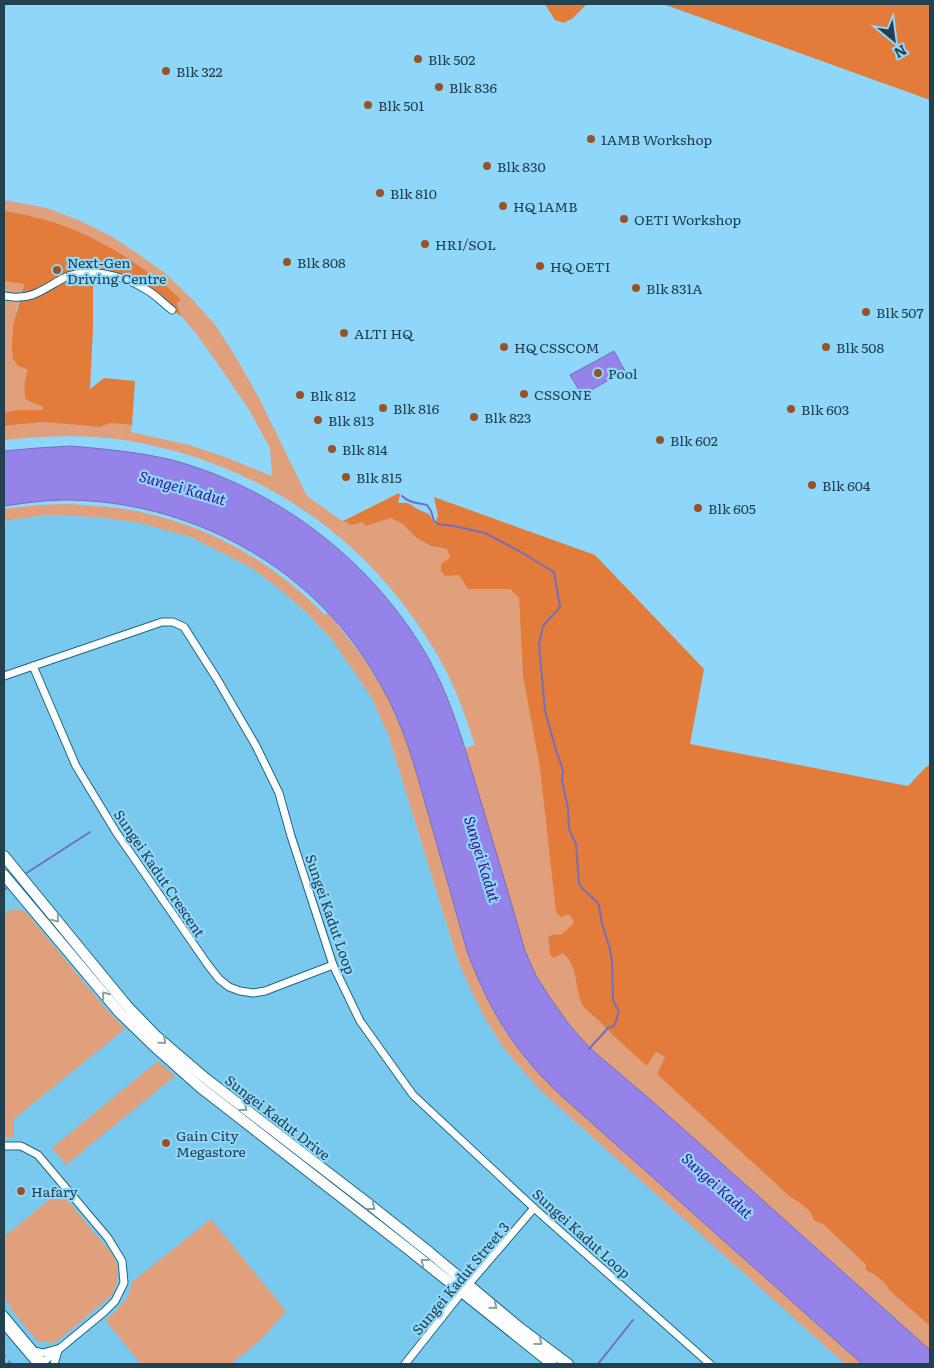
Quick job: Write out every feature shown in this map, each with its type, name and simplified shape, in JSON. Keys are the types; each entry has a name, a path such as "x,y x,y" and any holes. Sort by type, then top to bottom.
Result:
{"main road":[{"name":"Sungei Kadut Drive","path":"4,856 127,1006 156,1036 213,1084 384,1217 552,1364"},
{"name":"Sungei Kadut Drive","path":"9,881 119,1012 200,1087 465,1289 568,1364"}],"street":[{"path":"4,296 18,298 29,296 65,277 84,272 106,274 132,282 146,289 172,310"},
{"name":"Sungei Kadut Loop","path":"4,676 162,622 173,622 184,627 256,746 280,793 292,839 333,965 360,1021 413,1095 534,1208 710,1364"},
{"name":"Sungei Kadut Crescent","path":"33,666 79,772 116,832 219,979 229,987 240,992 253,993 265,991 333,965"},
{"path":"4,1146 21,1146 38,1155 108,1238 122,1261 124,1283 115,1301 104,1312 42,1364 4,1325"},
{"name":"Sungei Kadut Street 3","path":"405,1364 465,1289 534,1208"},
{"path":"4,1315 31,1353"},
{"path":"31,1353 43,1353 60,1349"},
{"path":"54,1364 60,1349"},
{"path":"28,1364 31,1353"}],"shaded area":[{"path":"545,4 587,4 573,18 564,23 555,20"},
{"path":"663,4 930,4 930,100"},
{"path":"4,200 47,208 83,222 111,236 166,274 193,300 216,326 237,359 259,398 307,496 339,519 352,525 363,522 366,526 391,518 404,525 415,537 431,546 447,549 450,558 468,589 510,589 519,598 523,676 568,913 573,920 573,924 561,935 554,934 548,937 550,955 563,953 572,965 578,993 587,1011 647,1066 656,1052 665,1057 658,1074 789,1196 807,1209 815,1221 823,1224 866,1265 866,1270 882,1280 889,1290 930,1326 930,1350 652,1101 592,1050 571,1027 553,1002 536,976 525,951 465,748 475,745 462,707 441,661 421,629 393,592 363,558 329,529 293,503 254,481 213,463 169,450 109,438 64,436 4,440 4,426 43,422 100,427 111,423 132,425 131,432 189,445 272,476 270,448 248,408 195,332 181,316 176,294 119,253 66,227 35,217 4,211"},
{"name":"Next-Gen Driving Centre","path":"4,211 49,221 94,239 136,264 166,286 181,300 177,303 181,316 142,289 121,280 93,278 90,389 104,378 135,381 132,425 111,423 100,427 43,422 4,426 4,413 17,410 43,410 43,407 26,400 25,385 28,370 18,366 13,359 13,326 24,284 4,281"},
{"path":"4,281 24,283 16,310 18,366 28,370 26,400 43,407 43,410 17,410 4,413"},
{"path":"399,493 398,503 408,503 429,514 435,524 438,516 434,497 595,555 704,669 690,744 908,786 930,764 930,1326 889,1290 882,1280 866,1270 866,1265 823,1224 815,1221 807,1209 789,1196 657,1074 665,1057 656,1052 647,1066 587,1011 578,994 572,965 563,953 554,958 550,955 548,937 554,934 561,935 573,924 573,920 568,914 561,917 556,912 540,768 523,676 519,598 510,589 468,589 459,575 445,576 441,571 441,564 450,558 447,549 431,546 415,537 404,525 391,518 366,526 363,522 352,525 343,521"},
{"path":"68,504 118,508 148,514 204,532 256,559 303,594 325,615 328,613 362,656 384,690 401,727 413,761 467,952 481,987 504,1029 527,1061 556,1091 862,1364 845,1364 540,1090 505,1050 486,1020 458,961 388,734 370,695 331,638 281,590 250,567 191,537 136,522 97,517 46,515 4,521 4,509"},
{"path":"46,515 97,517 136,522 191,537 250,567 281,590 331,638 370,695 388,734 458,961 486,1020 505,1050 540,1090 845,1364 4,1364 4,521"},
{"path":"11,909 25,911 106,1009 125,1029 14,1119 14,1137 4,1137 4,915"},
{"path":"158,1061 175,1076 66,1165 52,1148"},
{"path":"60,1191 112,1254 117,1265 118,1276 116,1287 110,1297 55,1343 37,1341 11,1309 4,1295 4,1237"},
{"path":"211,1219 286,1311 261,1340 231,1364 141,1364 105,1320 123,1304 129,1294 132,1282"}],"water":[{"name":"Pool","path":"614,351 625,371 582,395 570,375"},
{"name":"Sungei Kadut","path":"71,446 160,457 212,473 250,490 287,511 321,535 353,562 382,593 408,626 438,677 468,759 525,951 536,976 553,1002 571,1027 592,1050 652,1101 930,1350 930,1364 862,1364 556,1091 514,1043 493,1009 467,951 414,766 398,719 368,663 350,638 320,604 289,577 239,544 185,520 127,506 98,502 44,501 4,506 4,451"}],"waterway":[{"path":"402,496 411,501 427,505 434,521 438,524 485,533 554,572 560,607 543,626 539,644 545,711 563,770 562,781 568,808 569,829 576,844 579,884 599,906 612,962 613,1000 619,1012 614,1026 608,1028 589,1049"},
{"path":"25,874 90,832"},
{"path":"4,890 9,886"},
{"path":"598,1364 633,1320"}],"railway":[{"path":"4,1355 11,1364"}],"place":[{"name":"Blk 502","path":"418,59"},
{"name":"Blk 322","path":"166,71"},
{"name":"Blk 836","path":"439,87"},
{"name":"Blk 501","path":"368,105"},
{"name":"1AMB Workshop","path":"591,139"},
{"name":"Blk 830","path":"487,166"},
{"name":"Blk 810","path":"380,193"},
{"name":"HQ 1AMB","path":"503,206"},
{"name":"OETI Workshop","path":"624,219"},
{"name":"HRI/SOL","path":"425,244"},
{"name":"Blk 808","path":"287,262"},
{"name":"HQ OETI","path":"540,266"},
{"name":"Next-Gen Driving Centre","path":"57,270"},
{"name":"Blk 831A","path":"636,288"},
{"name":"Blk 507","path":"866,312"},
{"name":"ALTI HQ","path":"344,333"},
{"name":"HQ CSSCOM","path":"504,347"},
{"name":"Blk 508","path":"826,347"},
{"name":"Pool","path":"598,373"},
{"name":"CSSONE","path":"524,394"},
{"name":"Blk 812","path":"300,395"},
{"name":"Blk 816","path":"383,408"},
{"name":"Blk 603","path":"791,409"},
{"name":"Blk 823","path":"474,417"},
{"name":"Blk 813","path":"318,420"},
{"name":"Blk 602","path":"660,440"},
{"name":"Blk 814","path":"332,449"},
{"name":"Blk 815","path":"346,477"},
{"name":"Blk 604","path":"812,485"},
{"name":"Blk 605","path":"698,508"},
{"name":"Gain City Megastore","path":"166,1143"},
{"name":"Hafary","path":"21,1191"}]}
